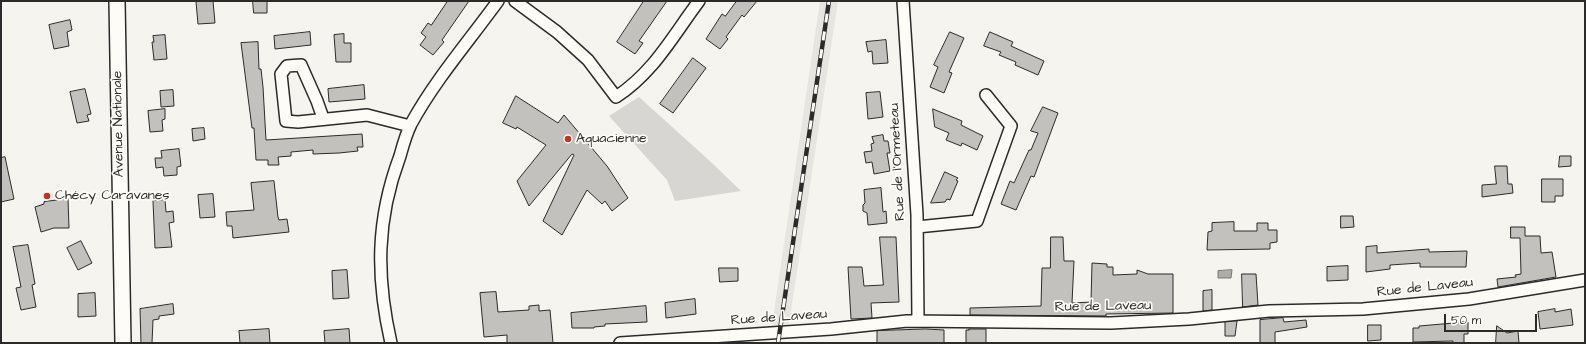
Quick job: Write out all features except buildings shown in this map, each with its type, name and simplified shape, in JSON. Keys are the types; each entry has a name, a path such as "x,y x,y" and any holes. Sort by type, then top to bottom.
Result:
{"main road":[{"name":"Avenue Nationale","path":"117,1 123,343"}],"street":[{"path":"390,343 382,296 379,261 384,213 395,167 410,126 435,87 498,1"},
{"path":"515,1 557,32 588,60 616,97 634,85 650,69 699,1"},
{"name":"Rue de l'Ormeteau","path":"902,1 917,227 918,321"},
{"path":"323,118 317,100 301,66 287,66 281,74 286,121 298,122 323,118 366,115 410,126"},
{"path":"917,227 977,222 1011,126 986,95"},
{"name":"Rue de Laveau","path":"620,343 831,329 918,321 1111,323 1189,319 1269,311 1363,309 1469,300 1585,280"}],"shaded area":[{"path":"820,1 838,1 789,324 772,325"},
{"path":"639,97 741,191 675,201 667,180 609,116"},
{"path":"1232,270 1231,278 1218,278 1218,271"}],"railway":[{"path":"778,343 829,1"}],"place":[{"name":"Aquacienne","path":"568,139"},
{"name":"Chécy Caravanes","path":"47,196"}]}
